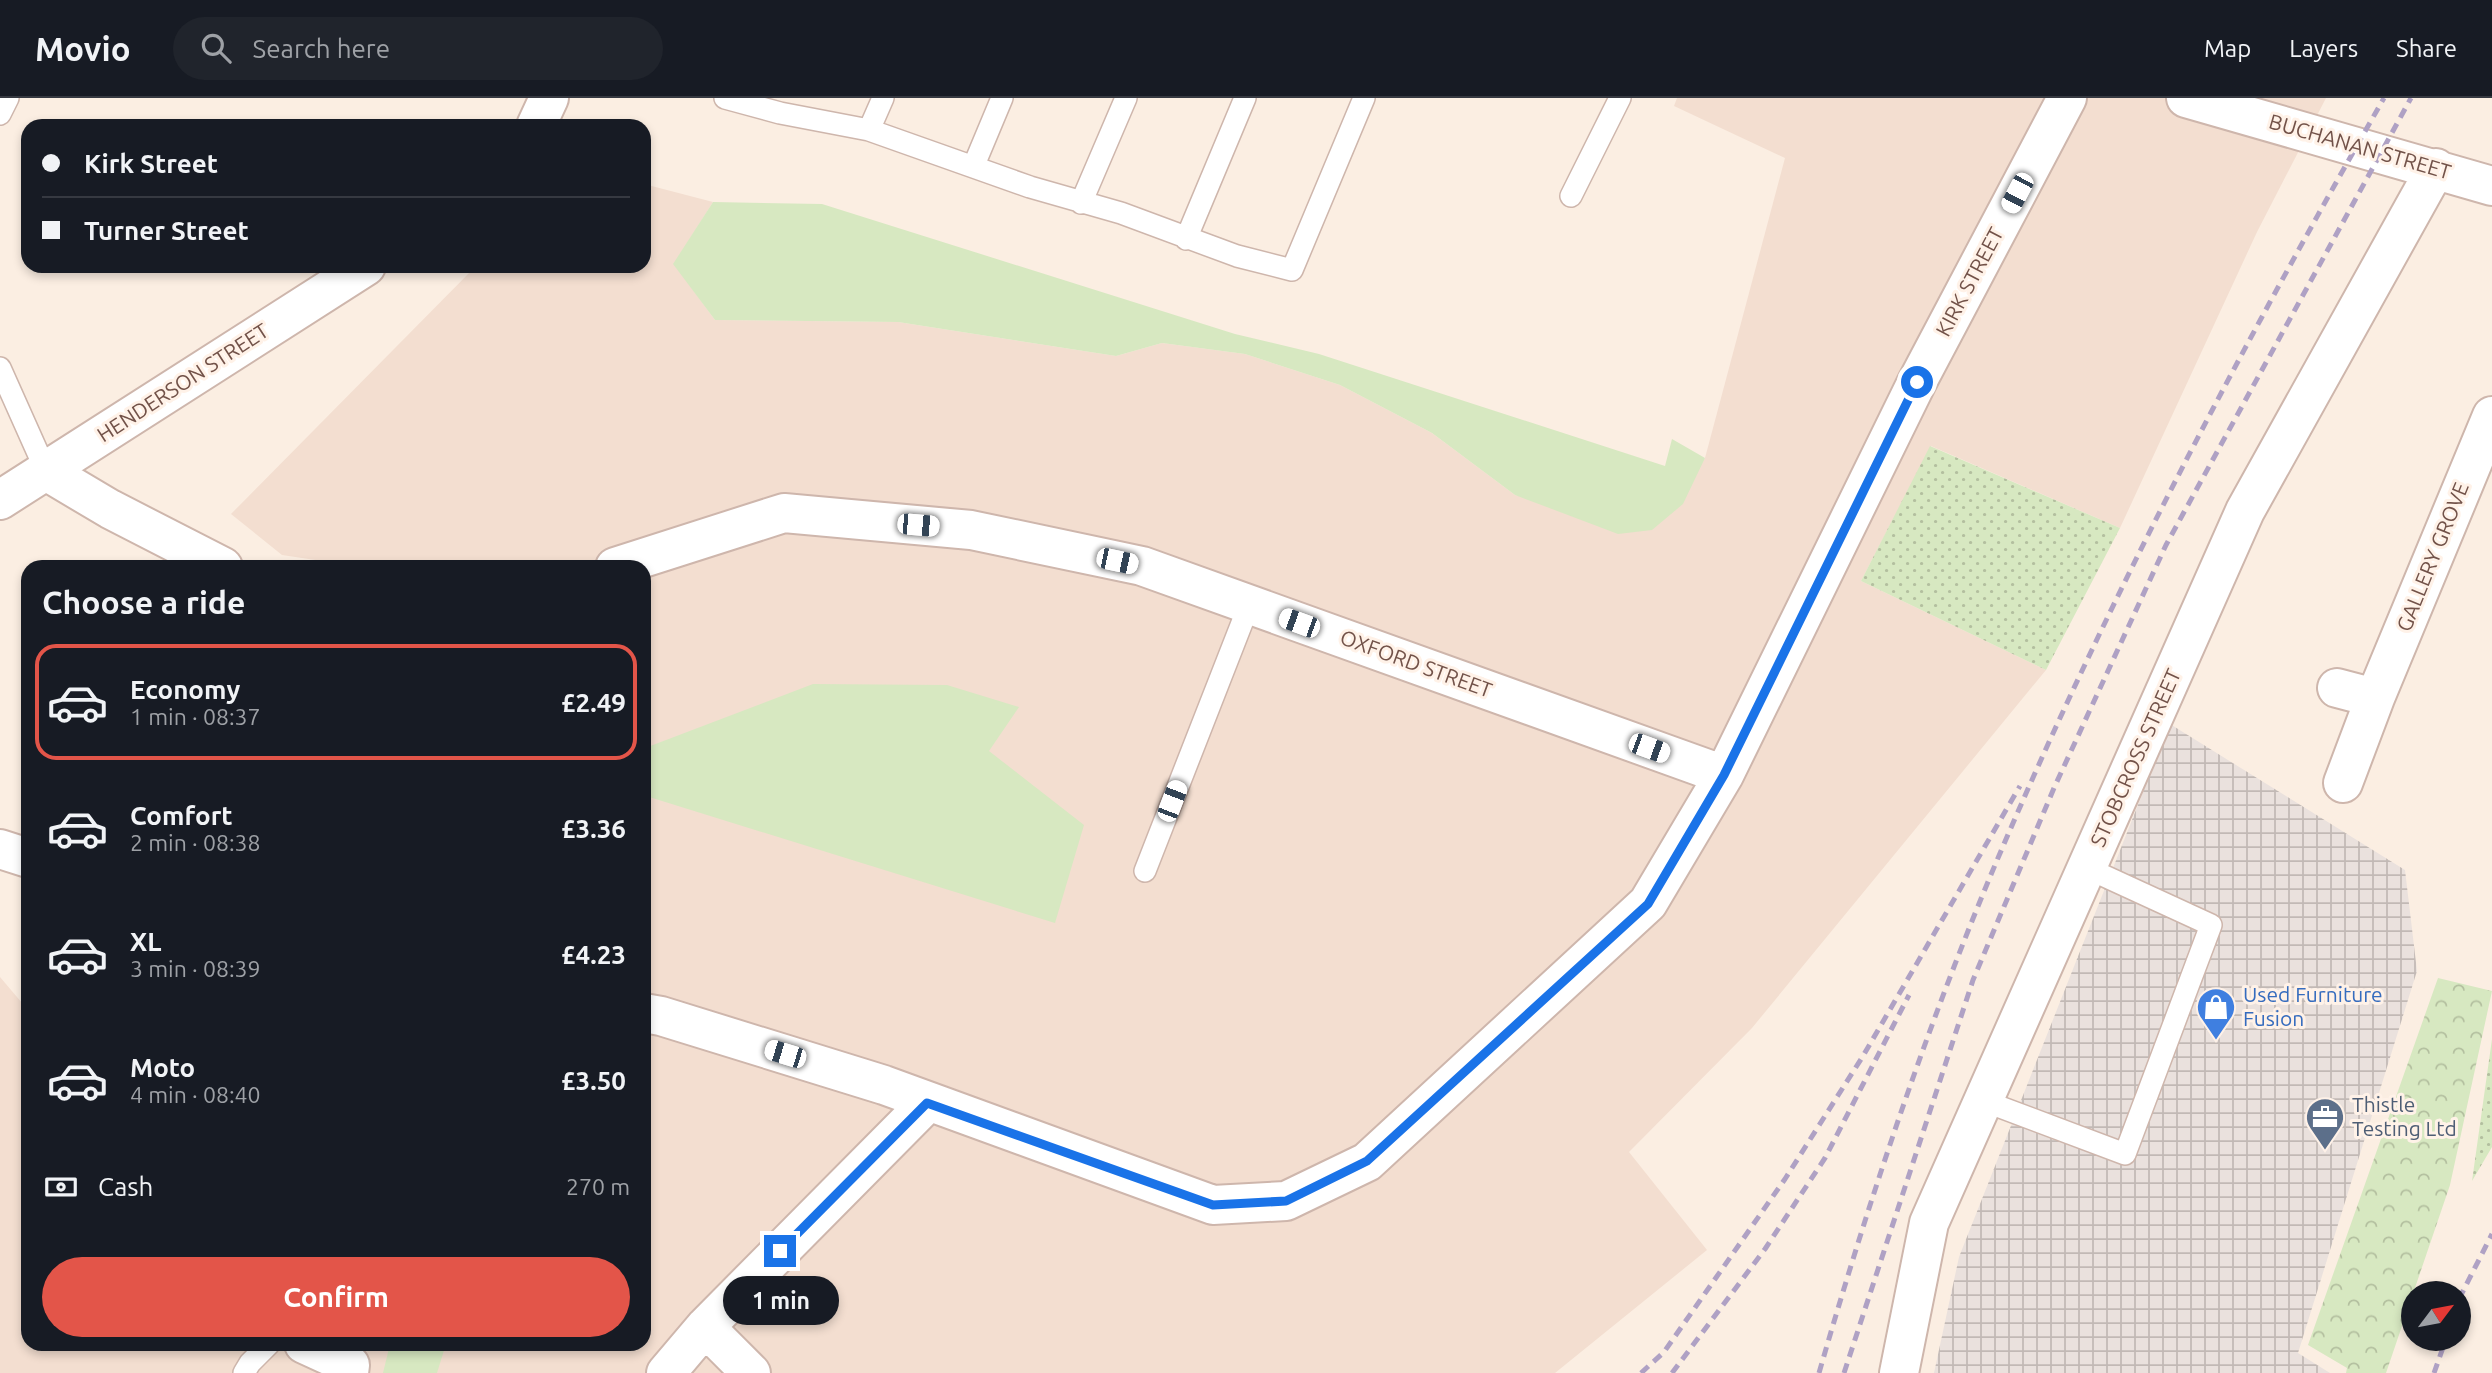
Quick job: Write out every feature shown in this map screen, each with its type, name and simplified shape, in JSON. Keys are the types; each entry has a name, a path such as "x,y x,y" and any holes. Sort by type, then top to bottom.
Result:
{"street":[{"path":"539,119 549,98"},
{"name":"KIRK STREET","path":"651,1014 884,1085 927,1103 1213,1205 1286,1201 1367,1161 1648,904 1724,775 1917,382 2067,98"},
{"name":"BUCHANAN STREET","path":"2186,98 2492,186"},
{"name":"STOBCROSS STREET","path":"1899,1373 1929,1223 2245,511 2436,168"},
{"name":"HENDERSON STREET","path":"0,500 355,273"},
{"name":"GALLERY GROVE","path":"2343,783 2375,698 2492,416"},
{"path":"46,471 110,509 209,560"},
{"name":"OXFORD STREET","path":"637,560 784,513 971,530 1142,566 1724,775"},
{"path":"2337,688 2375,698"},
{"path":"0,849 21,856"},
{"path":"666,1373 705,1327 927,1103"},
{"path":"705,1327 751,1373"},
{"path":"324,1351 352,1361"}],"lane":[{"path":"0,114 8,98"},
{"path":"725,98 783,105 869,130 1081,203 1121,213 1186,239 1292,270 1364,98"},
{"path":"869,130 883,98"},
{"path":"974,165 1002,98"},
{"path":"1081,203 1126,98"},
{"path":"1186,239 1245,98"},
{"path":"1571,196 1620,98"},
{"path":"0,368 46,471"},
{"path":"1144,872 1249,605"},
{"path":"1984,1101 2125,1154 2211,925 2087,868"},
{"path":"244,1373 262,1351"}],"shaded area":[{"path":"1677,98 2326,98 2257,232 2120,528 1931,446 1861,581 2046,670 1752,1028 1629,1152 1707,1250 1555,1373 0,1373 0,977 21,1002 21,1351 651,1351 651,560 315,560 282,555 231,514 469,273 651,273 651,186 713,202 674,264 715,320 898,322 1116,356 1162,343 1245,354 1340,385 1432,433 1515,495 1661,522 1705,458 1785,158 1674,106"},
{"path":"2170,724 2405,870 2417,971 2298,1353 2330,1373 1934,1373 1959,1257"}],"green space":[{"path":"713,202 822,204 1235,334 1319,354 1665,466 1672,439 1705,458 1683,504 1652,530 1618,534 1515,495 1432,433 1340,385 1245,354 1162,343 1116,356 898,322 715,320 673,264"},
{"path":"1930,446 2120,528 2046,670 1861,581"},
{"path":"813,684 947,685 1019,707 989,751 1084,825 1055,923 651,798 651,746"},
{"path":"2438,978 2492,991 2450,1185 2417,1281 2401,1281 2401,1329 2386,1373 2346,1373 2347,1368 2308,1345"},
{"path":"2492,1039 2492,1147 2472,1181"},
{"path":"388,1351 444,1351 437,1373 383,1373"}],"railway":[{"path":"1819,1373 1906,1098 1930,1030 2010,830 2140,550 2284,277 2384,98"},
{"path":"1844,1373 1973,980 2054,788 2166,545 2411,98"},
{"path":"1641,1373 1664,1352 1785,1179 1863,1056 2020,786"},
{"path":"1672,1373 1765,1249 1825,1158 1909,995"},
{"path":"2468,1281 2492,1234"},
{"path":"2434,1373 2442,1351"}],"place":[{"name":"Used Furniture Fusion","path":"2216,1041"},
{"name":"Thistle Testing Ltd","path":"2325,1151"}],"route":[{"path":"780,1251 927,1103 1213,1205 1286,1201 1367,1161 1648,904 1724,775 1917,382"}]}
